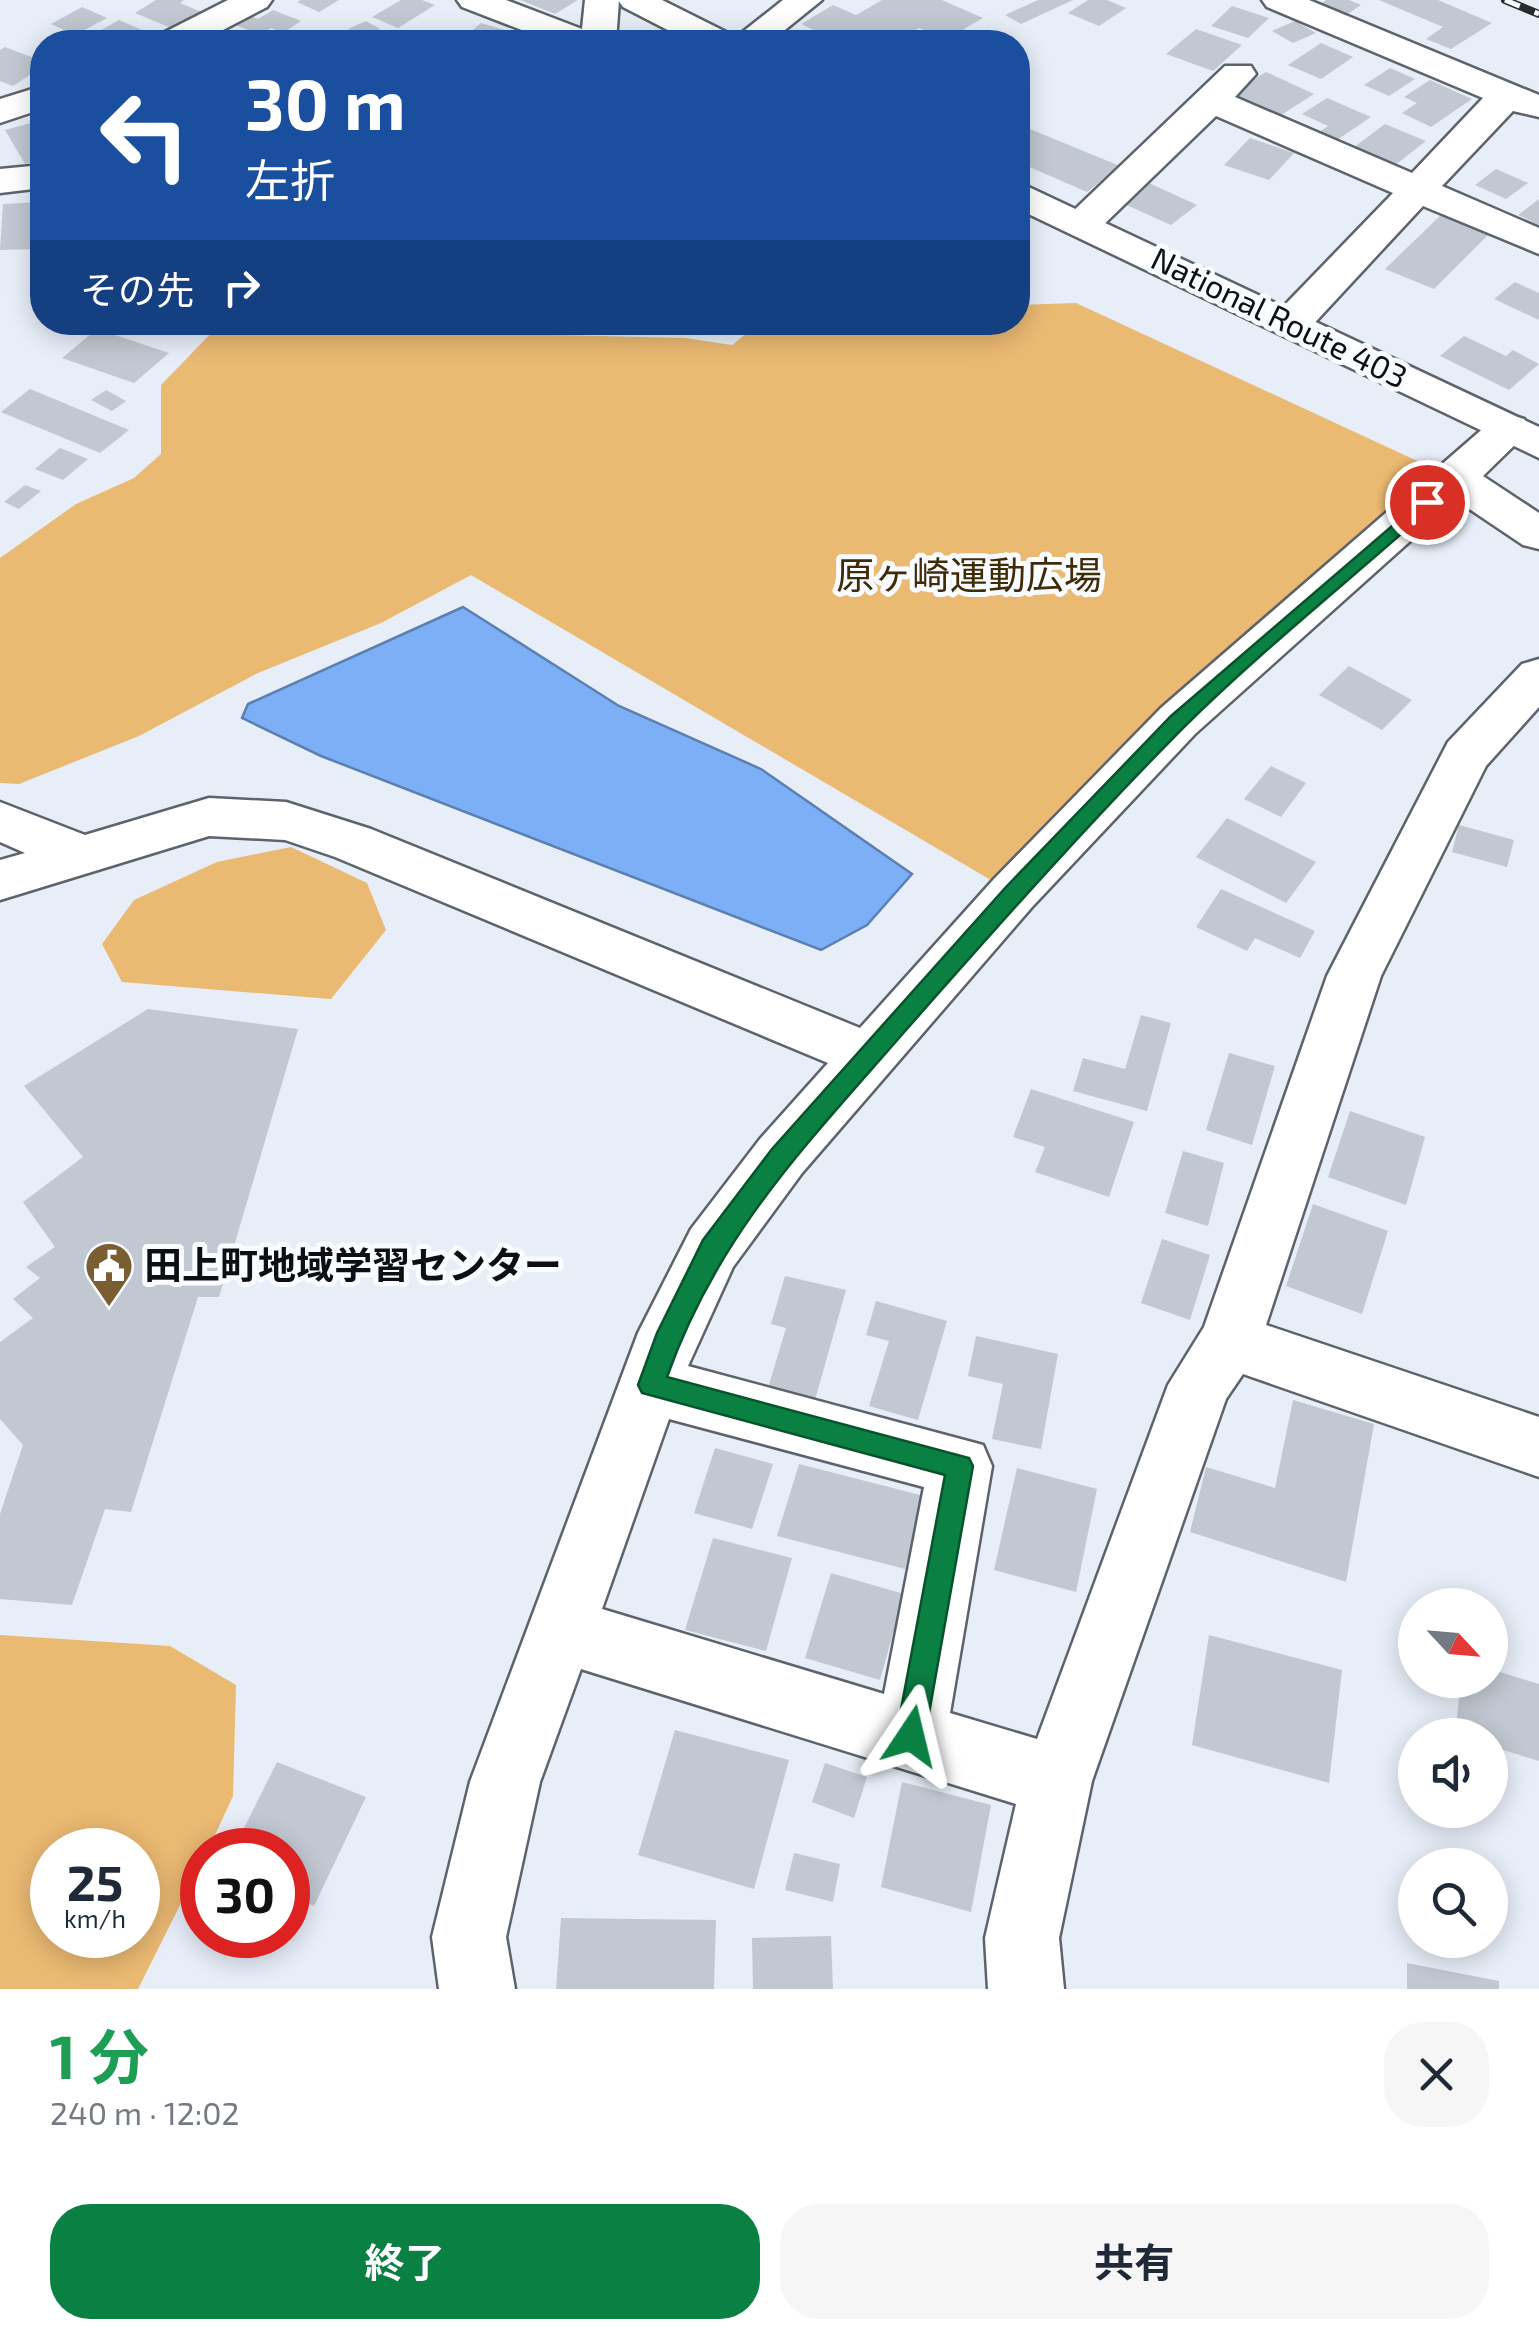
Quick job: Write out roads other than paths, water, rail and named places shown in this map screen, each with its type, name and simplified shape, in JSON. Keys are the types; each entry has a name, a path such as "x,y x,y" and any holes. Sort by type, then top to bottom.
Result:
{"main road":[{"path":"197,30 255,0"},
{"path":"474,0 553,30"},
{"path":"599,30 602,0"},
{"path":"635,0 694,30"},
{"path":"764,30 804,0"},
{"path":"1279,0 1523,102 1416,190 1292,322"},
{"path":"1042,208 1211,100 1240,72"},
{"path":"1211,100 1539,242"},
{"path":"0,112 30,101"},
{"path":"0,181 30,179"},
{"name":"National Route 403","path":"1042,208 1292,322 1524,437"},
{"path":"477,1989 469,1937 501,1801 670,1333 712,1248 781,1156 1014,893 1178,721 1454,478 1524,437"},
{"path":"1454,478 1539,534"},
{"path":"1026,1989 1022,1938 1057,1780 1199,1385 1230,1341 1354,976 1466,755 1539,676"},
{"path":"0,880 209,817 286,822 353,843 870,1056"},
{"path":"0,822 80,854"},
{"path":"1230,1341 1539,1448"},
{"path":"651,1385 960,1466 911,1736"},
{"path":"562,1630 1057,1780"}],"water":[{"path":"463,607 619,706 761,769 912,874 867,925 821,950 321,756 242,718 248,704"}],"railway":[{"path":"1505,0 1539,14"}],"place":[{"name":"田上町地域学習センター","path":"109,1308"}],"park label":[{"name":"原ヶ崎運動広場","path":"969,576"}]}
